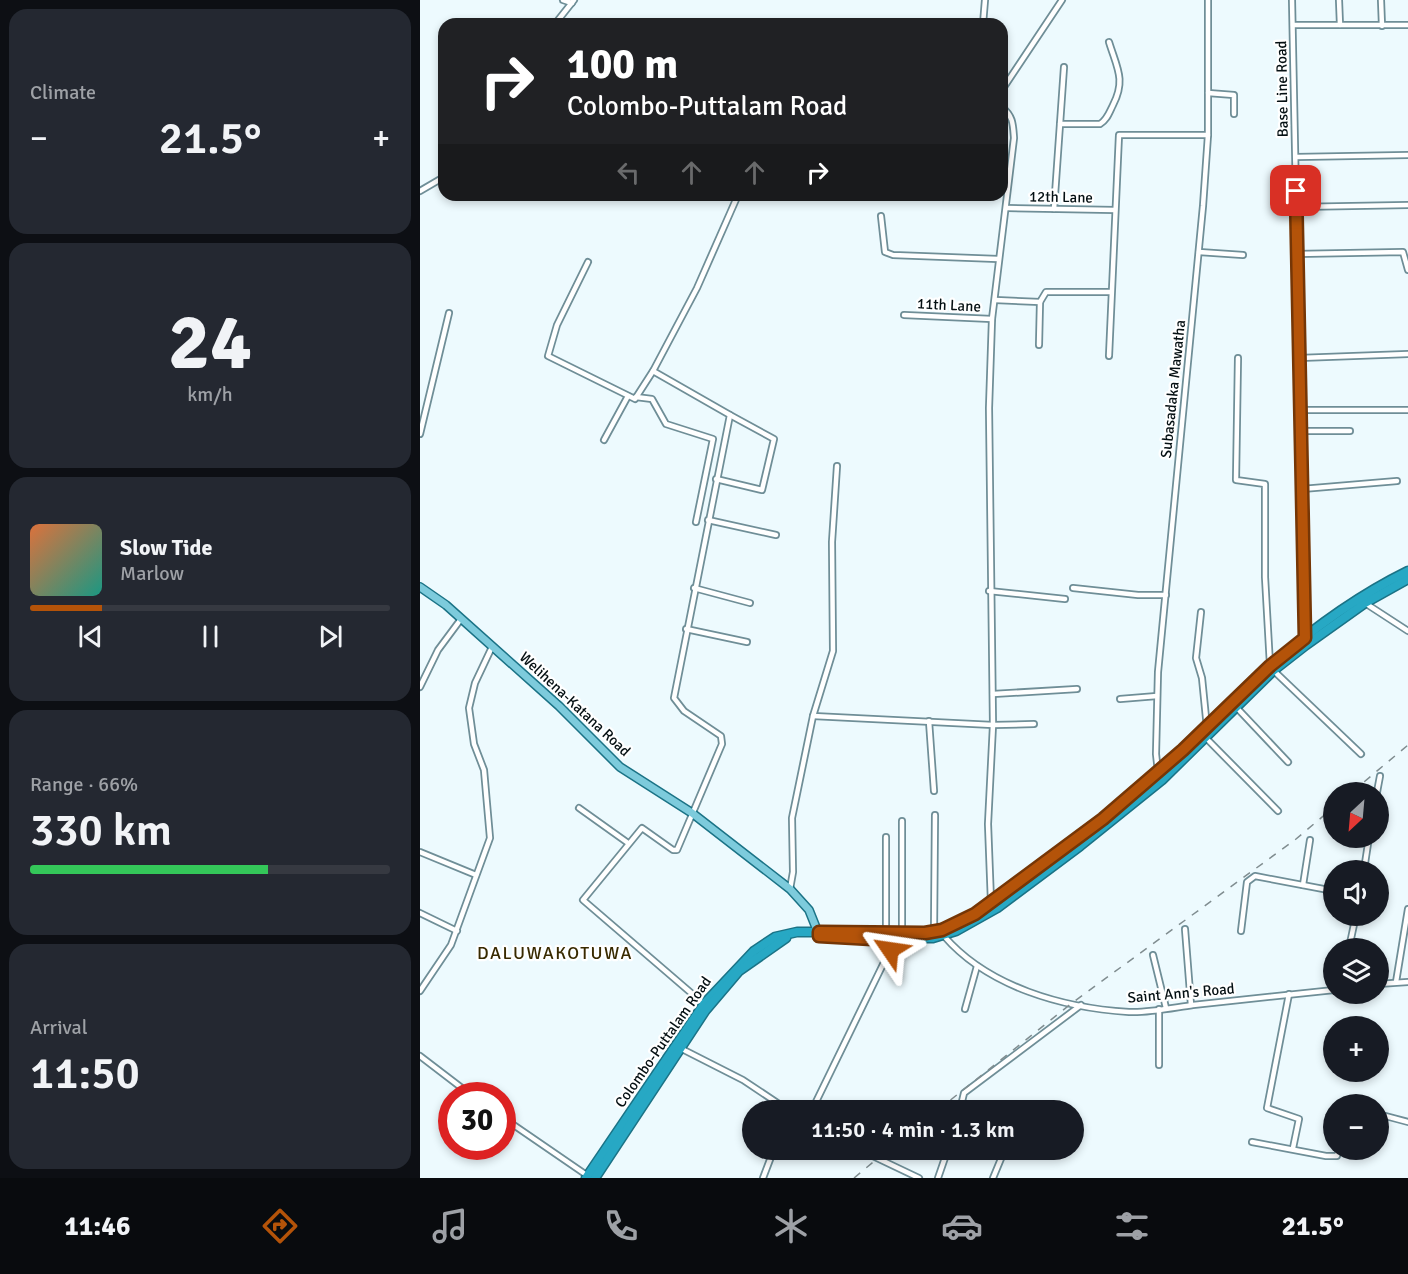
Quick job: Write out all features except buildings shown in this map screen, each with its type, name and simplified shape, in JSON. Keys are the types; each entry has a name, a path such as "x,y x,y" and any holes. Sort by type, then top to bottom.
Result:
{"highway":[{"name":"Colombo-Puttalam Road","path":"1208,734 1272,668 1305,641 1368,593 1408,571"},
{"name":"Colombo-Puttalam Road","path":"1305,641 1408,579"},
{"name":"Colombo-Puttalam Road","path":"594,1177 704,1004 741,962 766,942 782,935 888,936 939,932 975,922 1080,846 1237,708 1272,668"},
{"name":"Colombo-Puttalam Road","path":"888,936 902,933 939,932 975,914 1071,845 1160,776"},
{"name":"Colombo-Puttalam Road","path":"594,1177 705,1011 739,971 786,938 819,934"}],"main road":[{"name":"Welihena-Katana Road","path":"420,586 560,706 620,767 692,813 790,889 809,910 819,934"}],"street":[{"path":"559,18 573,2 563,0"},
{"path":"984,18 985,0"},
{"path":"1008,81 1062,0"},
{"name":"Subasadaka Mawatha","path":"1160,776 1157,696 1208,135 1208,0"},
{"name":"Base Line Road","path":"1292,0 1305,641"},
{"path":"1340,0 1340,25"},
{"path":"1381,0 1382,26"},
{"path":"1293,25 1408,25"},
{"path":"1060,124 1094,126 1105,121 1121,85 1109,42"},
{"path":"1054,209 1064,67"},
{"path":"1208,93 1234,95 1234,114"},
{"path":"1008,112 1013,122 1008,194"},
{"path":"1109,356 1119,135 1208,135"},
{"path":"1296,157 1408,154"},
{"path":"420,191 438,180"},
{"path":"636,397 653,371 697,288 735,201"},
{"path":"991,903 988,824 993,694 989,591 989,408 992,319 998,259 1007,201"},
{"path":"1296,207 1408,205"},
{"name":"12th Lane","path":"1007,208 1114,210"},
{"path":"881,216 885,252 893,255 998,259"},
{"path":"1199,252 1243,255"},
{"path":"1296,254 1403,252 1408,270"},
{"path":"588,262 556,325 548,356 635,399 636,397 652,399 666,423 712,439 696,522"},
{"path":"1039,345 1040,302 1046,291 1111,292"},
{"path":"995,300 1040,302"},
{"path":"420,434 449,313"},
{"name":"11th Lane","path":"904,315 992,319"},
{"path":"1299,358 1408,354"},
{"path":"1238,358 1236,480 1265,484 1265,577 1272,668 1361,754"},
{"path":"653,371 774,439 762,490 716,479"},
{"path":"604,440 628,396"},
{"path":"1301,410 1408,410"},
{"path":"704,1004 583,900 642,828 673,850 677,850 722,744 721,736 684,711 674,698 730,415"},
{"path":"1301,431 1350,431"},
{"path":"790,889 793,872 792,818 813,716 833,651 832,542 837,466"},
{"path":"1302,489 1398,481"},
{"path":"708,519 776,535"},
{"path":"694,588 750,603"},
{"path":"1073,588 1138,595 1166,595"},
{"path":"989,591 1065,599"},
{"path":"1365,603 1408,631"},
{"path":"1201,612 1196,658 1202,678 1208,734 1278,812"},
{"path":"420,687 438,650 461,619"},
{"path":"686,629 747,642"},
{"path":"420,991 451,945 490,838 484,770 474,744 469,708 475,683 492,646"},
{"path":"993,694 1077,689"},
{"path":"1120,699 1157,696"},
{"path":"1237,708 1288,762"},
{"path":"813,716 993,725 1034,723"},
{"path":"929,721 934,791"},
{"path":"1379,782 1380,776"},
{"path":"579,808 628,843"},
{"path":"935,815 939,932"},
{"path":"902,821 902,933"},
{"path":"817,1100 890,950 886,837"},
{"path":"1303,885 1310,840"},
{"path":"420,852 476,875"},
{"path":"1241,931 1250,879 1257,876 1323,889"},
{"path":"1396,982 1408,909"},
{"path":"420,913 457,931"},
{"path":"1185,929 1191,1005"},
{"name":"Saint Ann's Road","path":"939,932 956,950 1000,981 1032,993 1081,1005 1130,1012 1323,991"},
{"path":"1153,955 1166,1008"},
{"path":"964,1009 977,966"},
{"path":"1389,983 1408,982"},
{"path":"1289,994 1267,1108 1299,1119 1293,1148"},
{"path":"962,1100 964,1094 1081,1005"},
{"path":"1159,1009 1159,1065"},
{"path":"680,1048 743,1080 773,1100"},
{"path":"420,1056 454,1082"},
{"path":"1389,1117 1408,1122"},
{"path":"516,1125 594,1177"},
{"path":"1252,1142 1323,1155"},
{"path":"763,1178 770,1160"},
{"path":"882,1160 920,1178"},
{"path":"938,1178 944,1160"},
{"path":"993,1178 1000,1160"}],"railway":[{"path":"1364,782 1408,745"},
{"path":"951,1100 1072,1003 1296,839 1323,816"},
{"path":"854,1178 876,1160"}],"district":[{"name":"DALUWAKOTUWA","path":"555,953"}],"route":[{"path":"890,950 890,940 819,936 819,932 925,933 942,930 975,914 1046,864 1103,819 1183,750 1248,685 1305,638 1296,191"}]}
